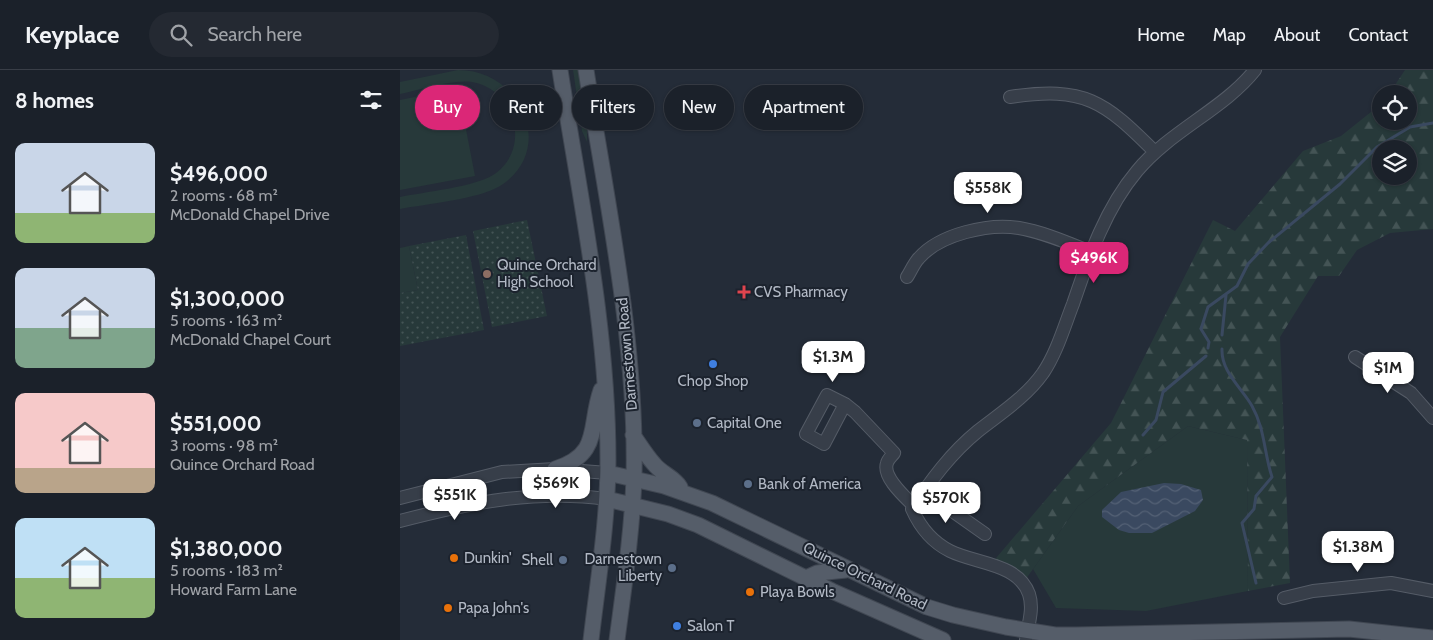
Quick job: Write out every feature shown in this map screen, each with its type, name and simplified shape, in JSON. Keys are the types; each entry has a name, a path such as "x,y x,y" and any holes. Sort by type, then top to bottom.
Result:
{"main road":[{"name":"Darnestown Road","path":"560,70 598,313 605,379 607,499 591,640"},
{"name":"Darnestown Road","path":"586,70 628,343 634,479 617,640"},
{"path":"555,469 568,465 582,454 591,442 596,403 605,379"},
{"path":"633,435 654,464 663,473 676,481 682,491"},
{"name":"Quince Orchard Road","path":"608,473 682,491 780,535 848,570 928,607 1026,636 1349,629 1433,638"},
{"name":"Quince Orchard Road","path":"607,499 668,514 698,525 918,631 943,640"},
{"path":"806,578 817,573 848,570"}],"street":[{"path":"1026,636 1031,608 1029,595 1023,584 1012,573 950,551 929,536 918,523 912,509 951,456 1006,410 1042,374 1061,337 1091,252 1116,199 1138,170 1174,135 1245,82 1254,70"},
{"path":"1010,97 1061,92 1084,98 1122,119 1155,152"},
{"path":"907,277 920,257 936,244 959,234 989,228 1004,226 1028,230 1091,252"},
{"path":"1355,357 1411,393 1433,418"},
{"path":"845,404 894,453 887,463 887,472 897,488 914,506"},
{"name":"Quince Orchard Road","path":"400,498 486,475 524,470 555,469 608,473"},
{"path":"924,491 985,534"},
{"name":"Quince Orchard Road","path":"400,521 461,505 506,498 563,495 607,499"},
{"path":"1284,598 1314,591 1391,583 1433,591"}],"green space":[{"path":"458,70 481,74 502,85 490,85 490,89 464,81 436,85 415,85 415,90 400,94 400,82"},
{"path":"573,70 578,70 580,85 575,85"},
{"path":"1405,70 1433,70 1433,229 1390,233 1357,250 1339,276 1318,276 1280,337 1290,583 1248,591 1247,440 1188,426 1078,506 1023,583 991,564 1111,423 1213,220 1235,231 1303,151 1341,136 1372,111 1372,130 1417,130 1417,85 1395,85"},
{"path":"415,97 415,130 466,130 475,176 400,190 400,100"},
{"path":"515,130 528,130 526,153 517,171 500,186 491,191 466,198 400,209 400,197 462,186 493,175 505,164 512,151"},
{"path":"587,130 587,142 582,131"},
{"path":"527,220 547,316 492,327 473,231"},
{"path":"466,235 484,330 400,346 400,293 418,290 409,246"},
{"path":"409,246 418,290 400,293 400,248"},
{"path":"1188,426 1247,440 1248,591 1146,611 1056,608 1033,569 1078,506"}],"water":[{"path":"1164,483 1181,484 1201,490 1203,500 1195,511 1152,533 1129,533 1119,530 1102,517 1102,510 1121,492"}],"waterway":[{"path":"1208,348 1209,342 1201,329 1208,307 1237,286 1248,264 1268,243 1340,184 1377,147 1410,127 1433,123"},
{"path":"1222,335 1226,295"},
{"path":"1222,349 1228,372 1248,399 1256,415 1262,432 1272,477 1256,496 1254,509 1242,523 1256,583"},
{"path":"1143,435 1156,420 1163,392 1206,356"}],"place":[{"name":"Quince Orchard High School","path":"487,274"},
{"name":"CVS Pharmacy","path":"744,292"},
{"name":"Chop Shop","path":"713,364"},
{"name":"Capital One","path":"697,423"},
{"name":"Bank of America","path":"748,484"},
{"name":"Dunkin'","path":"454,558"},
{"name":"Shell","path":"563,560"},
{"name":"Darnestown Liberty","path":"672,568"},
{"name":"Playa Bowls","path":"750,592"},
{"name":"Papa John's","path":"448,608"},
{"name":"Salon T","path":"677,626"}]}
